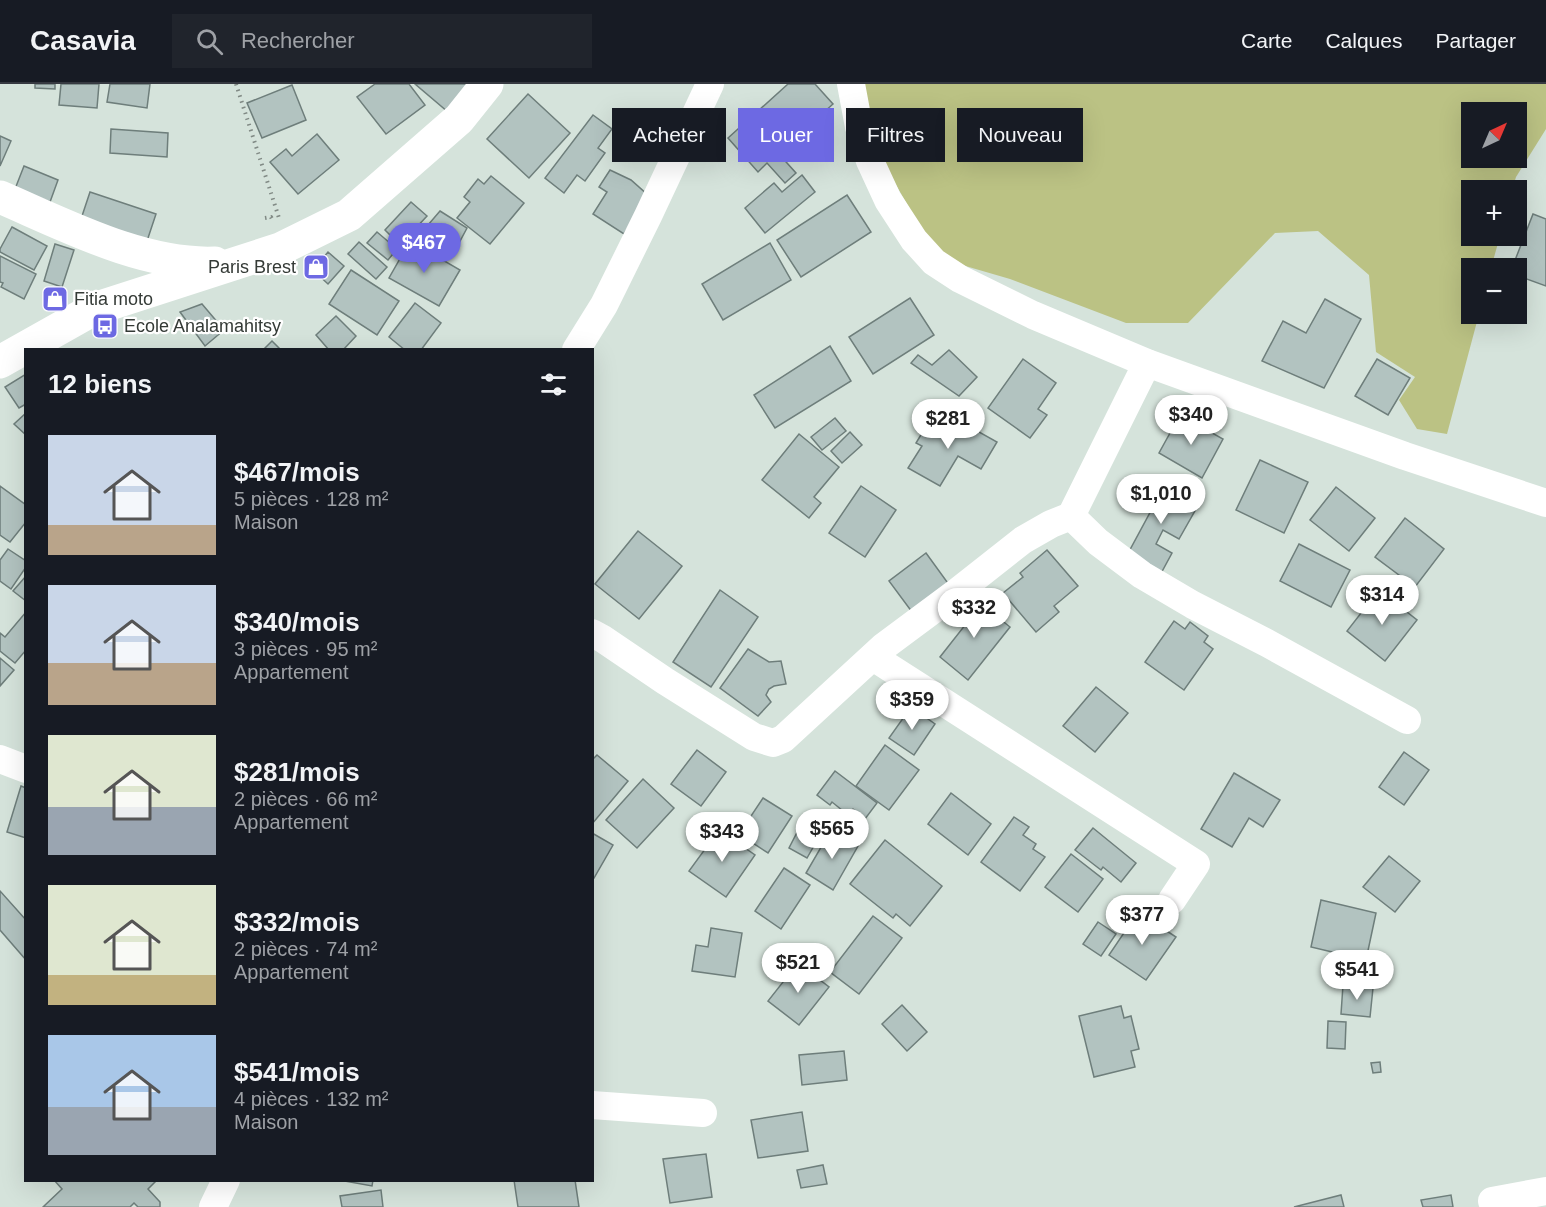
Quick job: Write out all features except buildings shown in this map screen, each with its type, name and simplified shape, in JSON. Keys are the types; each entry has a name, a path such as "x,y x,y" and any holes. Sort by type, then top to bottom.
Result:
{"main road":[{"path":"25,348 94,309 280,249 349,215 459,119 487,84"},
{"path":"0,197 93,237 161,259 195,263 238,262"},
{"path":"0,362 24,348"}],"street":[{"path":"577,348 604,305 710,84"},
{"path":"851,84 859,127 870,162 888,200 914,240 934,262 960,279 1023,310 1147,363 1405,456 1546,503"},
{"path":"594,634 754,737 773,743 783,739 883,647 1023,540 1071,516 1147,363"},
{"path":"1071,516 1098,542 1142,575 1193,605 1407,720"},
{"path":"873,657 1196,864 1172,900"},
{"path":"0,759 24,768"},
{"path":"594,1105 703,1113"},
{"path":"213,1207 225,1182"},
{"path":"1492,1201 1546,1191"}],"path":[{"path":"236,84 281,224"},
{"path":"265,218 271,217 275,225"}],"green space":[{"path":"863,84 1546,84 1546,129 1527,159 1527,102 1461,102 1461,168 1522,168 1515,180 1461,180 1461,246 1497,246 1494,258 1461,258 1461,324 1476,324 1447,434 1417,429 1399,400 1415,377 1376,352 1369,275 1318,231 1275,233 1188,323 1126,323 1010,279 938,258 883,162 945,162 945,108 868,108"}],"place":[{"name":"Paris Brest","path":"316,267"},
{"name":"Fitia moto","path":"55,299"},
{"name":"Ecole Analamahitsy","path":"105,326"}]}
